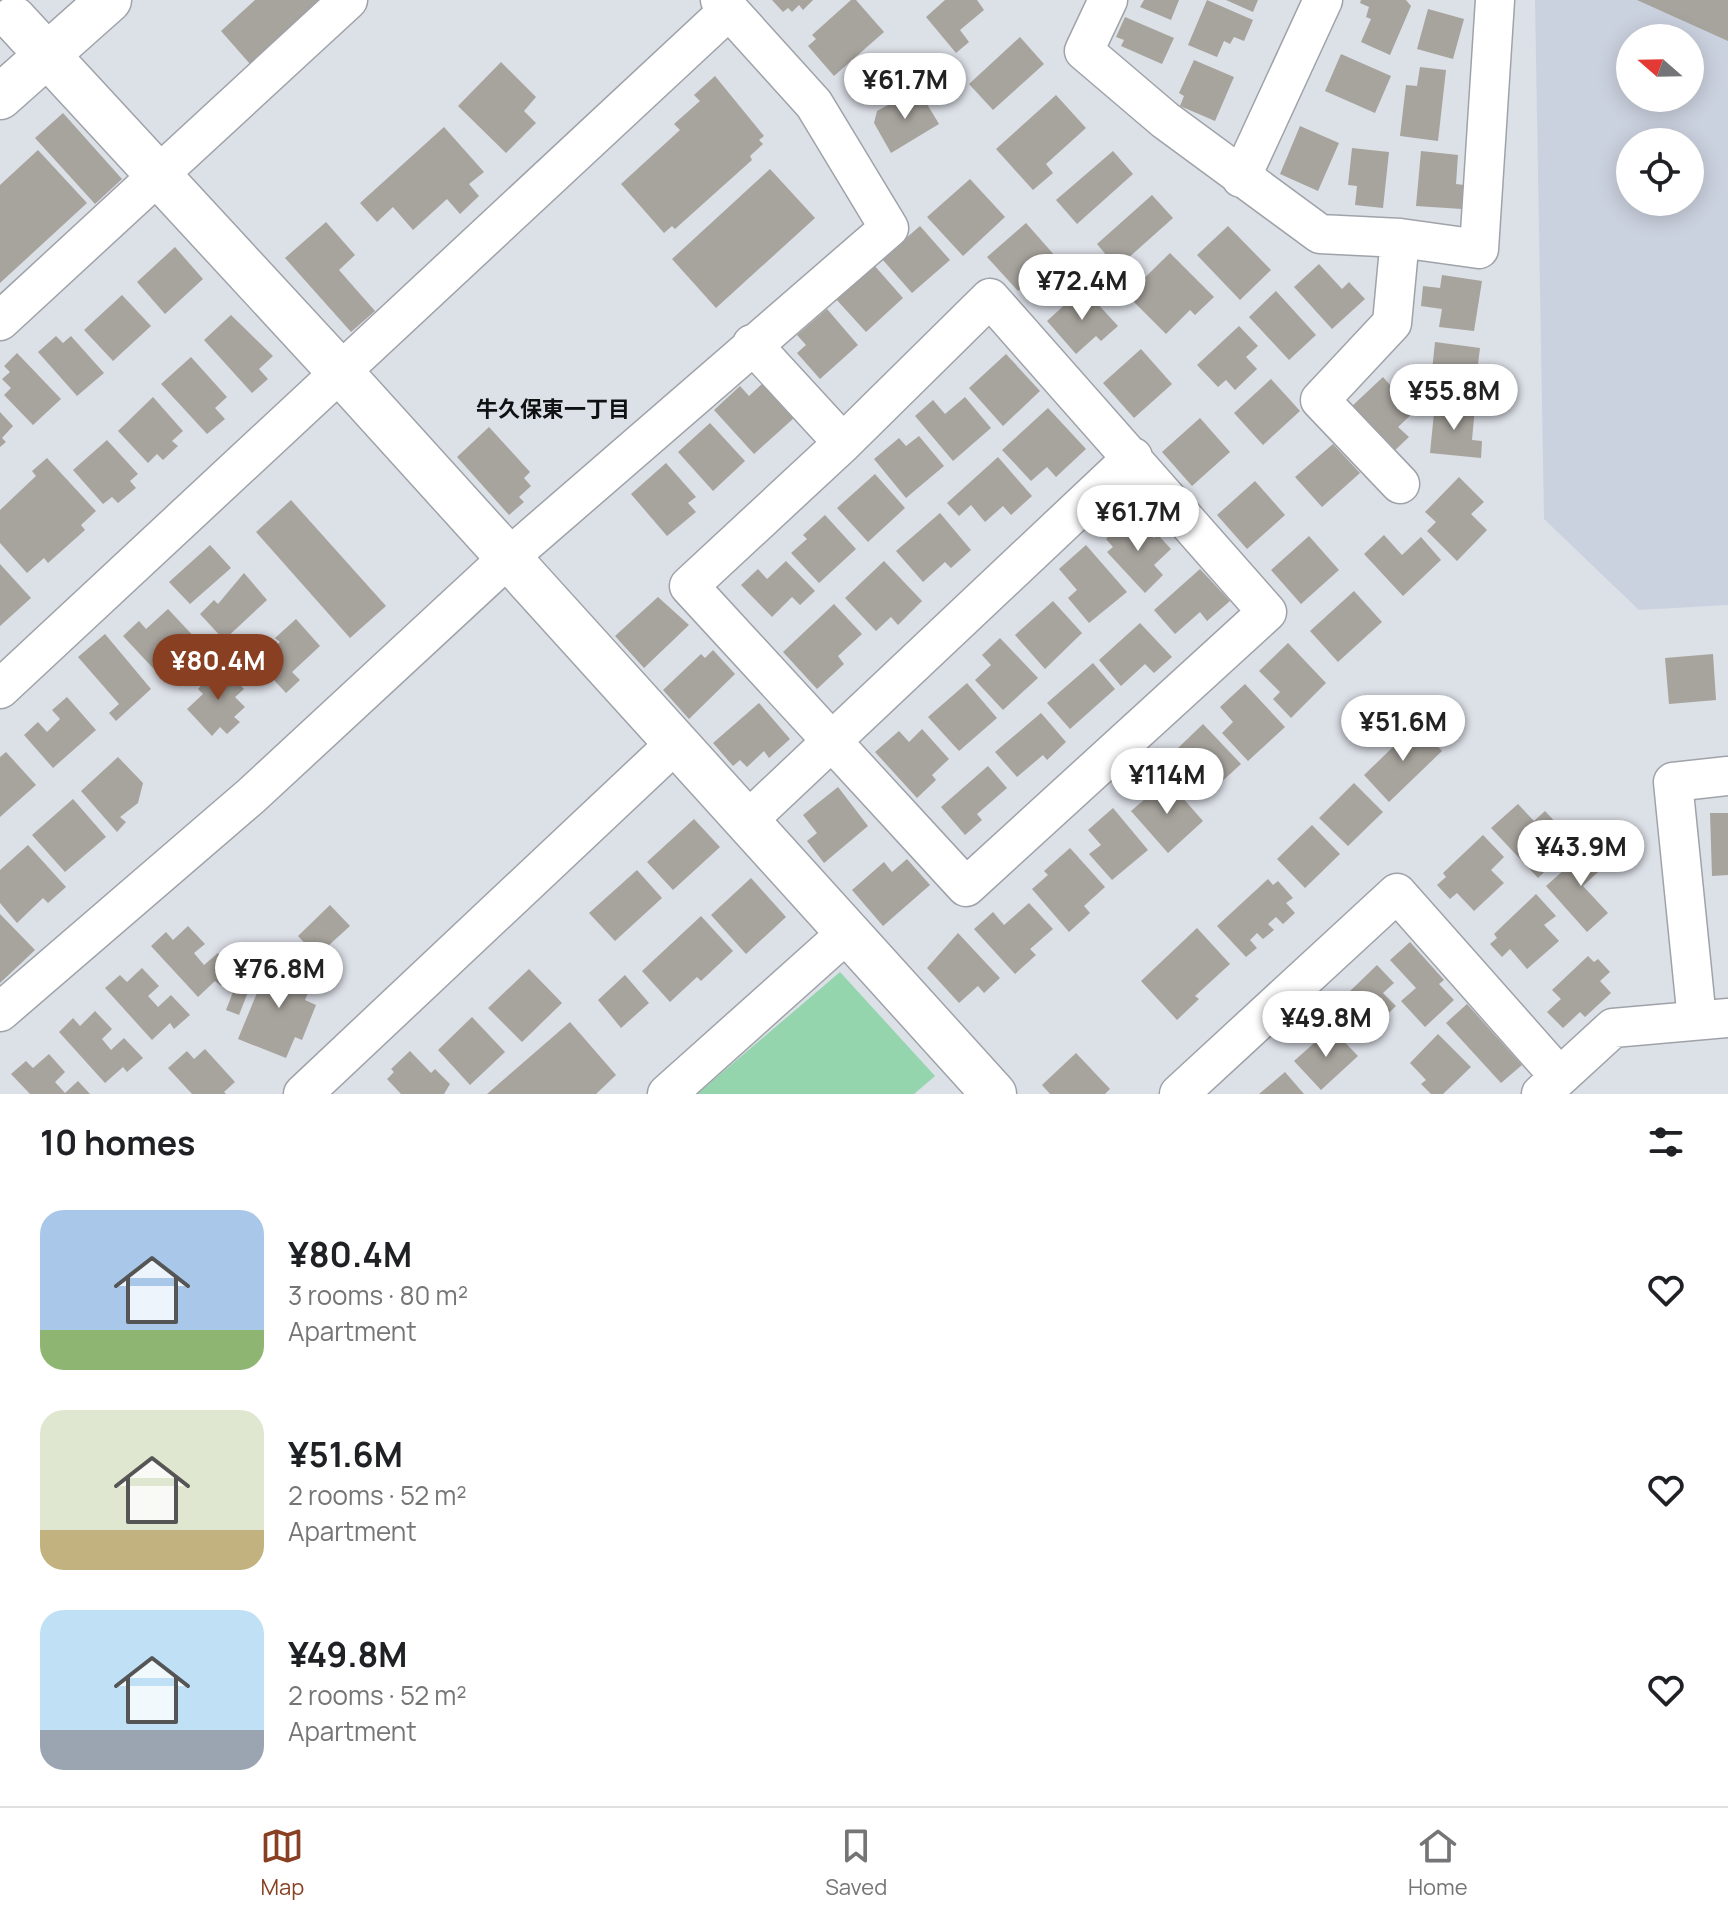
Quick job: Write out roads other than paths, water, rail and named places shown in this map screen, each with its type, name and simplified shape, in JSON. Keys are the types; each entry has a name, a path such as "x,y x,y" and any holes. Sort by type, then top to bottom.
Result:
{"street":[{"path":"0,97 109,0"},
{"path":"0,321 348,0"},
{"path":"1108,0 1084,51 1165,120 1320,234 1400,238 1479,249 1495,0"},
{"path":"1241,178 1323,0"},
{"path":"0,689 341,373 725,5 814,104 889,228 507,559 251,796 0,1012"},
{"path":"12,14 994,1094"},
{"path":"1400,238 1392,323 1320,400 1400,484"},
{"path":"990,298 1267,612 966,887 689,586 843,443 990,298"},
{"path":"752,344 843,443"},
{"path":"747,821 1133,457"},
{"path":"303,1094 676,743"},
{"path":"1179,1094 1397,893 1550,1085 1613,1028 1712,1019 1673,782 1728,776"},
{"path":"667,1094 848,932"}],"district":[{"name":"牛久保東一丁目","path":"553,409"}]}
